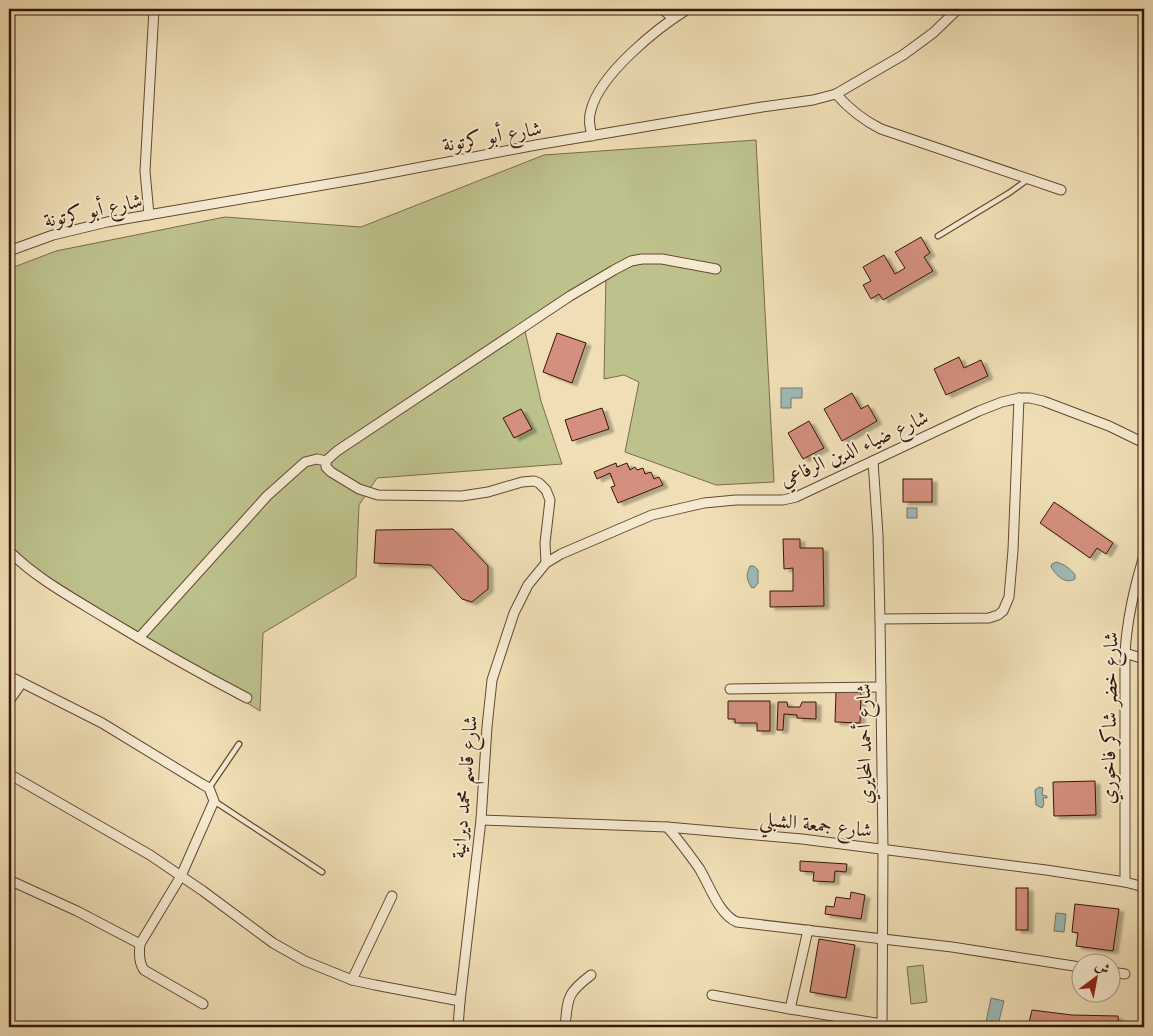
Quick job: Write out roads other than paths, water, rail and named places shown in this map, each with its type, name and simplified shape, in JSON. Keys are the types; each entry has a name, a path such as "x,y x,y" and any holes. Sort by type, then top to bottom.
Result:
{"street":[{"path":"149,215 145,171 154,9"},
{"path":"662,9 673,18"},
{"path":"592,136 589,118 593,103 600,91 636,48 673,18 688,9"},
{"name":"شارع أبو كرتونة","path":"9,251 33,241 78,228 592,136 813,100 836,94 903,55 933,33 958,9"},
{"path":"836,94 855,114 881,129 1061,190"},
{"path":"326,461 337,451 570,296 631,261 662,259 716,270"},
{"path":"880,620 988,618 998,615 1007,605 1013,550 1019,398"},
{"name":"شارع ضياء الدين الرفاعي","path":"546,563 569,550 652,515 697,504 721,501 796,498 978,411 1019,398 1043,401 1109,426 1144,443"},
{"path":"139,638 268,496 304,462 316,459 326,461"},
{"path":"326,461 326,466 331,472 359,489 378,495 462,496 488,492 522,482 534,481 539,483 546,490 550,500 545,543 546,563"},
{"name":"شارع أحمد المحايري","path":"873,461 878,526 880,620 884,938 882,1026"},
{"path":"10,555 44,580 139,638 190,668 248,698"},
{"name":"شارع خضر شاكر فاخوري","path":"1125,882 1125,653 1132,602 1144,556"},
{"name":"شارع قاسم محمد ديرانية","path":"458,1027 481,820 492,680 520,598 546,563"},
{"path":"1125,653 1144,659"},
{"path":"9,676 21,684 94,718 208,788 214,801 181,876 140,944 141,962 144,970 204,1004"},
{"path":"9,701 21,684"},
{"path":"730,688 881,686"},
{"path":"9,774 150,855 288,952 352,980 374,986 460,1001"},
{"name":"شارع جمعة الشبلي","path":"481,820 667,827 802,839 1125,882 1144,887"},
{"path":"667,827 678,838 699,869 723,911 729,918 737,922 884,938 1070,965"},
{"path":"9,880 85,915 140,944"},
{"path":"352,980 392,896"},
{"path":"790,1009 808,930"},
{"path":"1120,973 1125,974"},
{"path":"565,1027 570,994 576,986 591,976"},
{"path":"712,995 882,1026"}],"lane":[{"path":"938,236 1009,194 1027,180"},
{"path":"208,788 239,744"},
{"path":"214,801 322,872"}],"water":[{"path":"781,388 802,388 802,398 791,398 791,408 781,408"},
{"path":"907,508 917,508 917,518 907,518"},
{"path":"1056,562 1069,569 1075,575 1075,579 1068,581 1058,576 1051,567"},
{"path":"750,566 754,566 758,570 758,583 754,588 751,587 747,579"},
{"path":"1039,787 1043,788 1042,795 1047,796 1047,798 1043,798 1044,804 1042,808 1036,805 1035,790"},
{"path":"1056,913 1066,914 1064,932 1054,931"},
{"path":"991,998 1004,1001 998,1025 986,1022"}]}
